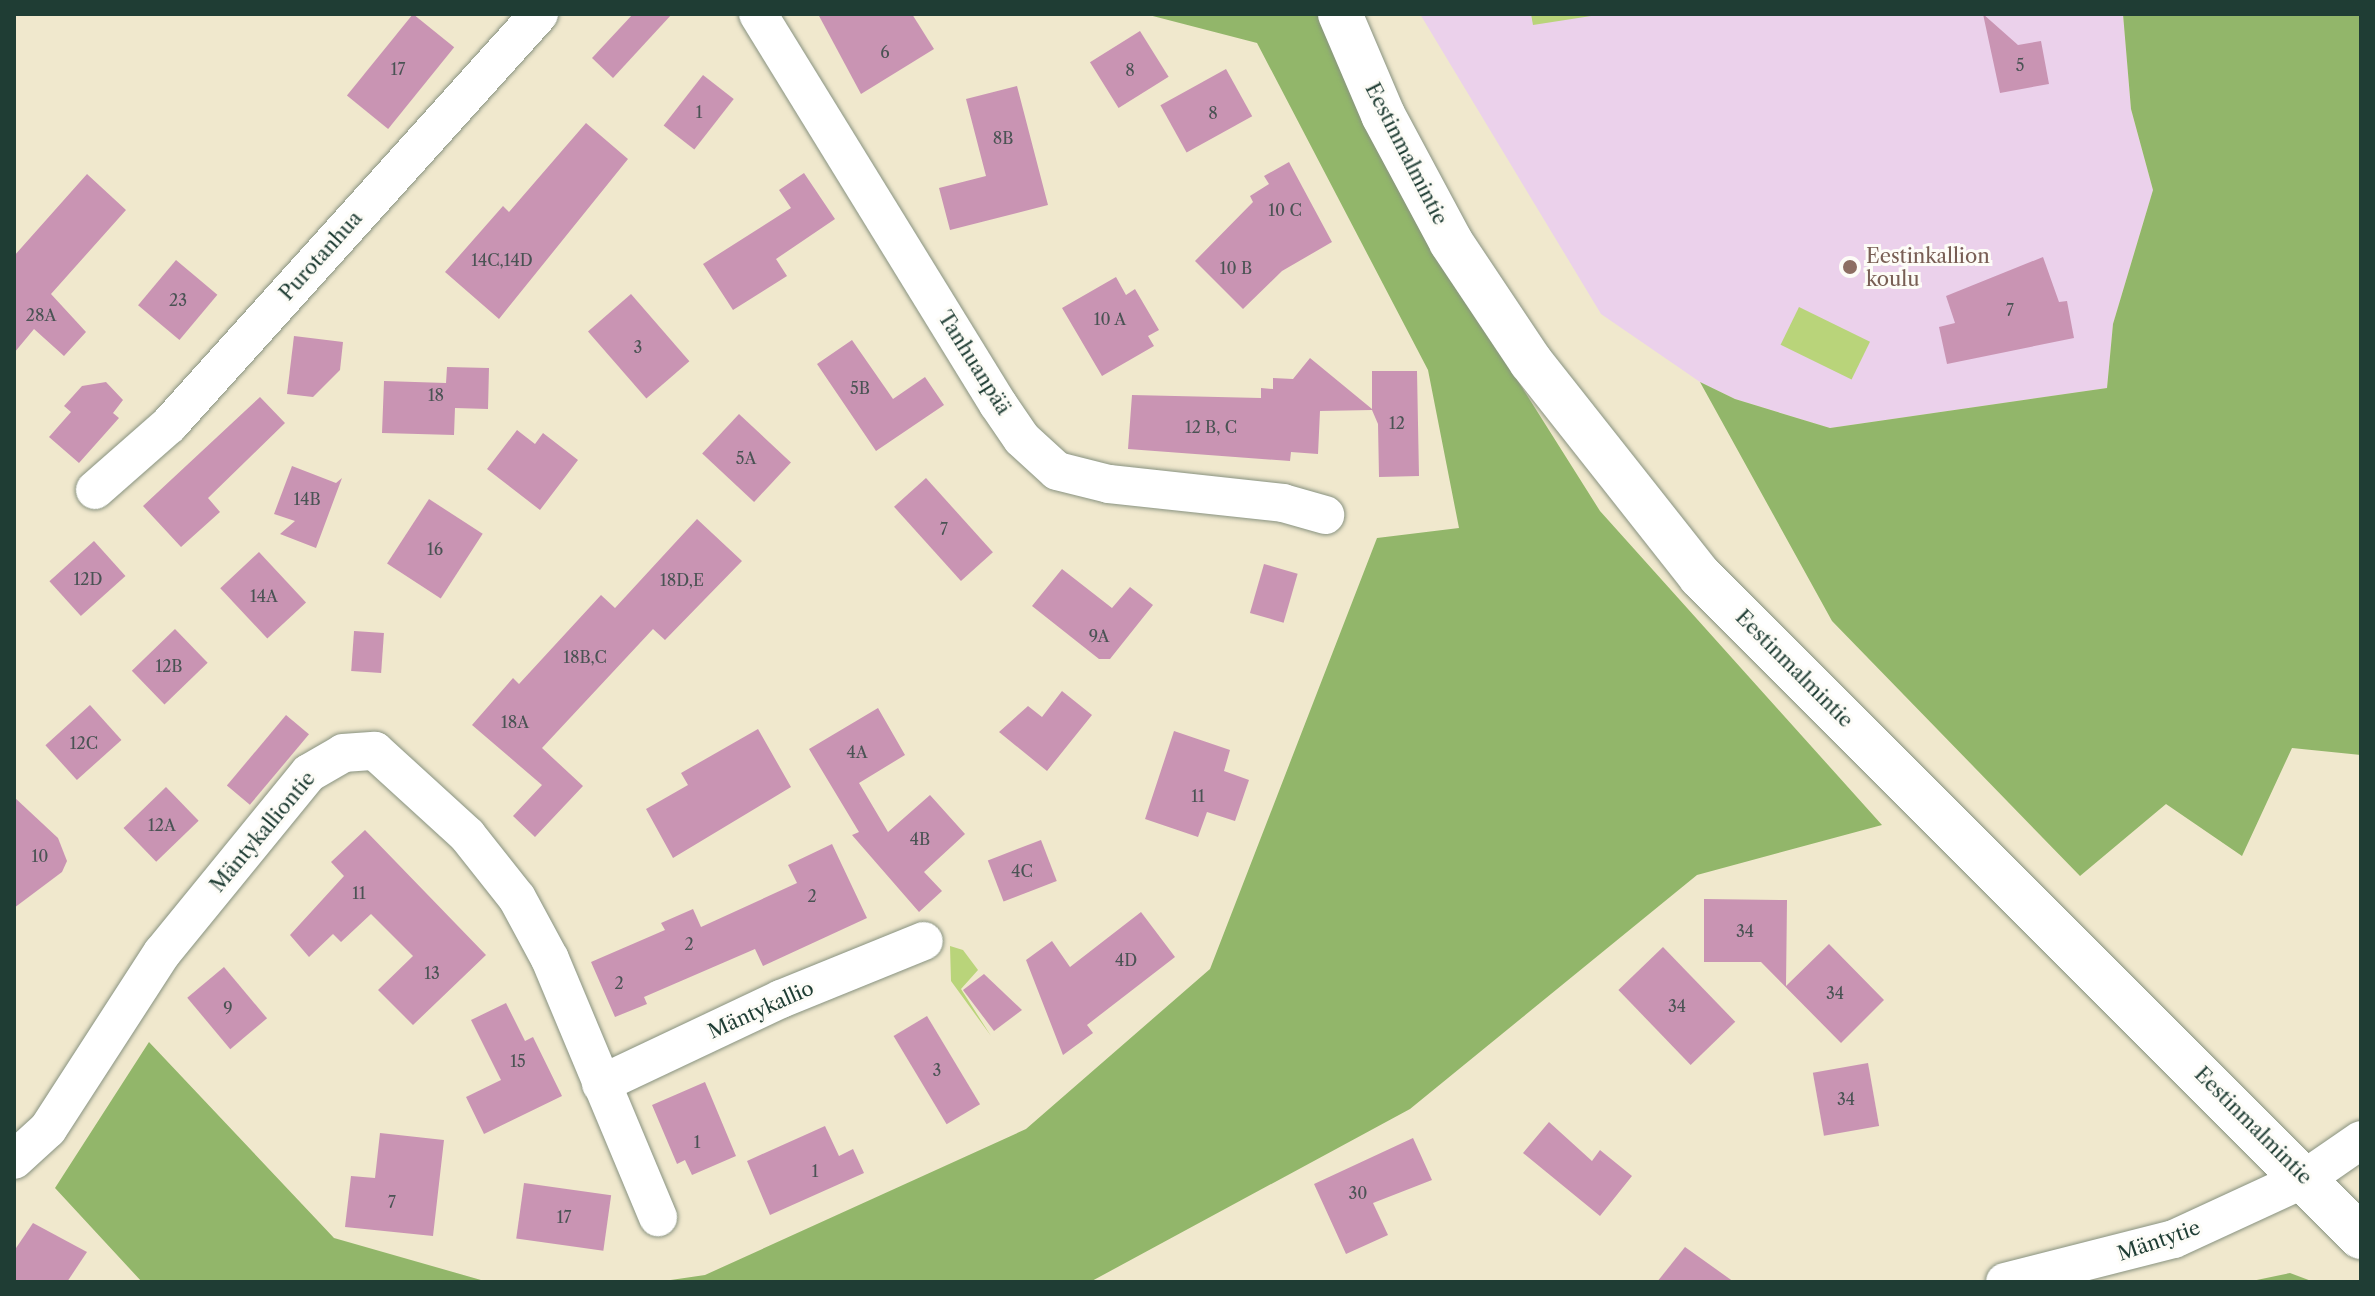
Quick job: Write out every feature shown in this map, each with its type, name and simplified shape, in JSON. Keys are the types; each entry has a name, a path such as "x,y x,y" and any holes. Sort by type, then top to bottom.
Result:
{"street":[{"name":"Purotanhua","path":"95,490 169,425 539,14"},
{"name":"Tanhuanpää","path":"758,14 998,404 1022,439 1057,471 1109,484 1283,503 1325,515"},
{"name":"Eestinmalmintie","path":"1340,14 1383,115 1451,242 1531,362 1680,552 2306,1178 2361,1237"},
{"name":"Mäntykalliontie","path":"14,1160 48,1129 162,953 309,773 343,753 375,751 403,772 467,835 517,898 550,959 658,1217"},
{"name":"Mäntykallio","path":"601,1084 781,999 924,941"},
{"name":"Mäntytie","path":"2005,1282 2174,1239 2306,1178 2361,1140"}],"shaded area":[{"name":"Eestinkallion koulu","path":"1420,14 2123,14 2131,109 2153,190 2113,324 2107,388 1830,428 1735,399 1700,382 1601,314"}],"green space":[{"path":"1145,14 1317,14 1410,210 1600,511 1882,825 1697,875 1410,1109 1090,1282 657,1282 705,1275 1026,1129 1210,969 1377,538 1459,528 1428,370 1257,43"},
{"path":"1531,14 1604,14 1533,25"},
{"path":"2123,14 2361,14 2361,755 2292,748 2242,856 2166,804 2080,876 1832,621 1700,382 1735,399 1830,428 2107,388 2113,324 2153,190 2131,109"},
{"path":"1799,307 1870,342 1852,379 1781,345"},
{"path":"950,946 963,950 978,970 961,989 991,1036 951,981"},
{"path":"149,1042 334,1238 488,1282 142,1282 55,1188"},
{"path":"2290,1273 2314,1282 2247,1282"}],"building":[{"path":"413,14 454,47 388,129 347,96"},
{"path":"633,14 672,14 613,78 592,58"},
{"path":"818,14 912,14 934,49 861,94"},
{"path":"1983,14 2018,45 2041,41 2049,84 2000,93"},
{"path":"1140,31 1169,77 1119,108 1090,62"},
{"path":"1226,69 1252,116 1187,153 1160,105"},
{"path":"703,75 734,99 694,149 664,125"},
{"path":"1017,86 1048,205 950,230 939,188 986,176 966,99"},
{"path":"586,123 628,159 499,319 445,272 503,206 509,212"},
{"path":"1289,162 1332,242 1282,271 1243,309 1195,261 1253,202 1250,196 1269,184 1264,176"},
{"path":"804,173 835,219 776,259 787,276 733,310 703,264 791,208 779,190"},
{"path":"87,174 126,210 51,294 86,332 64,356 34,329 14,353 14,256"},
{"path":"2043,257 2059,302 2067,301 2074,338 1947,364 1939,327 1955,323 1946,296"},
{"path":"176,260 217,295 179,340 138,305"},
{"path":"1116,277 1126,295 1135,289 1159,330 1148,336 1154,346 1102,376 1062,308"},
{"path":"631,294 689,361 646,399 588,331"},
{"path":"294,336 343,342 340,370 313,397 287,394"},
{"path":"852,340 893,399 925,377 944,405 876,451 817,364"},
{"path":"1310,358 1372,409 1372,371 1417,371 1419,476 1379,477 1378,424 1372,410 1320,411 1318,454 1291,452 1290,461 1128,449 1132,395 1261,398 1261,388 1273,389 1273,378 1293,379"},
{"path":"447,367 489,368 488,409 455,408 454,435 382,433 384,381 446,383"},
{"path":"106,382 123,400 113,413 119,418 79,463 49,437 71,412 64,406 82,386"},
{"path":"260,397 285,423 208,498 220,512 181,547 143,506"},
{"path":"739,414 791,462 754,502 702,453"},
{"path":"517,430 535,444 543,433 578,460 540,510 487,469"},
{"path":"292,466 336,483 342,478 316,548 280,534 295,521 274,514"},
{"path":"926,478 993,552 961,581 894,507"},
{"path":"429,499 483,534 441,598 387,564"},
{"path":"697,519 742,561 665,640 653,629 542,748 583,786 535,837 513,816 542,785 472,725 513,678 519,684 601,595 615,608"},
{"path":"94,541 125,576 81,616 49,581"},
{"path":"259,552 306,602 267,639 220,588"},
{"path":"1264,564 1298,574 1284,623 1250,613"},
{"path":"1062,569 1112,608 1130,587 1153,605 1110,659 1099,659 1032,606"},
{"path":"175,629 208,663 164,704 132,671"},
{"path":"354,631 384,633 381,673 351,671"},
{"path":"1062,691 1092,715 1047,771 999,732 1028,706 1042,717"},
{"path":"90,705 121,740 77,780 45,745"},
{"path":"878,708 905,755 859,783 888,832 930,795 965,834 924,872 942,891 919,912 852,835 859,832 809,749"},
{"path":"286,715 309,734 250,805 227,785"},
{"path":"758,729 791,787 673,858 646,809 688,785 681,773"},
{"path":"1174,731 1230,750 1224,771 1249,780 1235,821 1207,812 1198,837 1145,819"},
{"path":"166,787 199,821 156,862 124,828"},
{"path":"14,797 58,838 67,861 62,872 14,908"},
{"path":"365,830 486,955 413,1025 378,990 413,956 371,914 341,942 333,934 309,957 290,935 344,876 331,862"},
{"path":"1041,840 1057,881 1004,902 988,860"},
{"path":"832,844 867,918 763,966 755,949 644,997 647,1004 615,1017 591,962 665,930 661,923 693,909 701,927 797,883 788,865"},
{"path":"1704,899 1787,900 1786,986 1829,944 1884,1000 1841,1043 1761,962 1704,962"},
{"path":"1141,912 1175,957 1087,1025 1093,1033 1063,1055 1026,960 1052,941 1070,967"},
{"path":"1663,947 1735,1022 1691,1065 1618,990"},
{"path":"224,967 267,1018 230,1049 187,998"},
{"path":"984,974 1022,1010 994,1031 963,990"},
{"path":"506,1003 525,1041 533,1037 562,1096 484,1134 466,1097 501,1080 471,1020"},
{"path":"927,1016 980,1104 947,1124 894,1036"},
{"path":"1868,1063 1879,1126 1824,1136 1813,1073"},
{"path":"705,1082 736,1156 692,1175 685,1160 677,1164 652,1105"},
{"path":"1549,1122 1592,1161 1600,1150 1632,1176 1600,1216 1523,1153"},
{"path":"825,1126 839,1156 853,1149 864,1173 770,1215 747,1161"},
{"path":"380,1133 444,1140 433,1236 345,1227 351,1176 375,1178"},
{"path":"1413,1138 1432,1180 1373,1203 1388,1235 1346,1254 1314,1184"},
{"path":"524,1183 611,1195 603,1251 516,1238"},
{"path":"33,1223 87,1252 67,1282 14,1282 14,1251"},
{"path":"1685,1247 1734,1282 1657,1282"}],"place":[{"name":"Eestinkallion koulu","path":"1850,267"}]}
